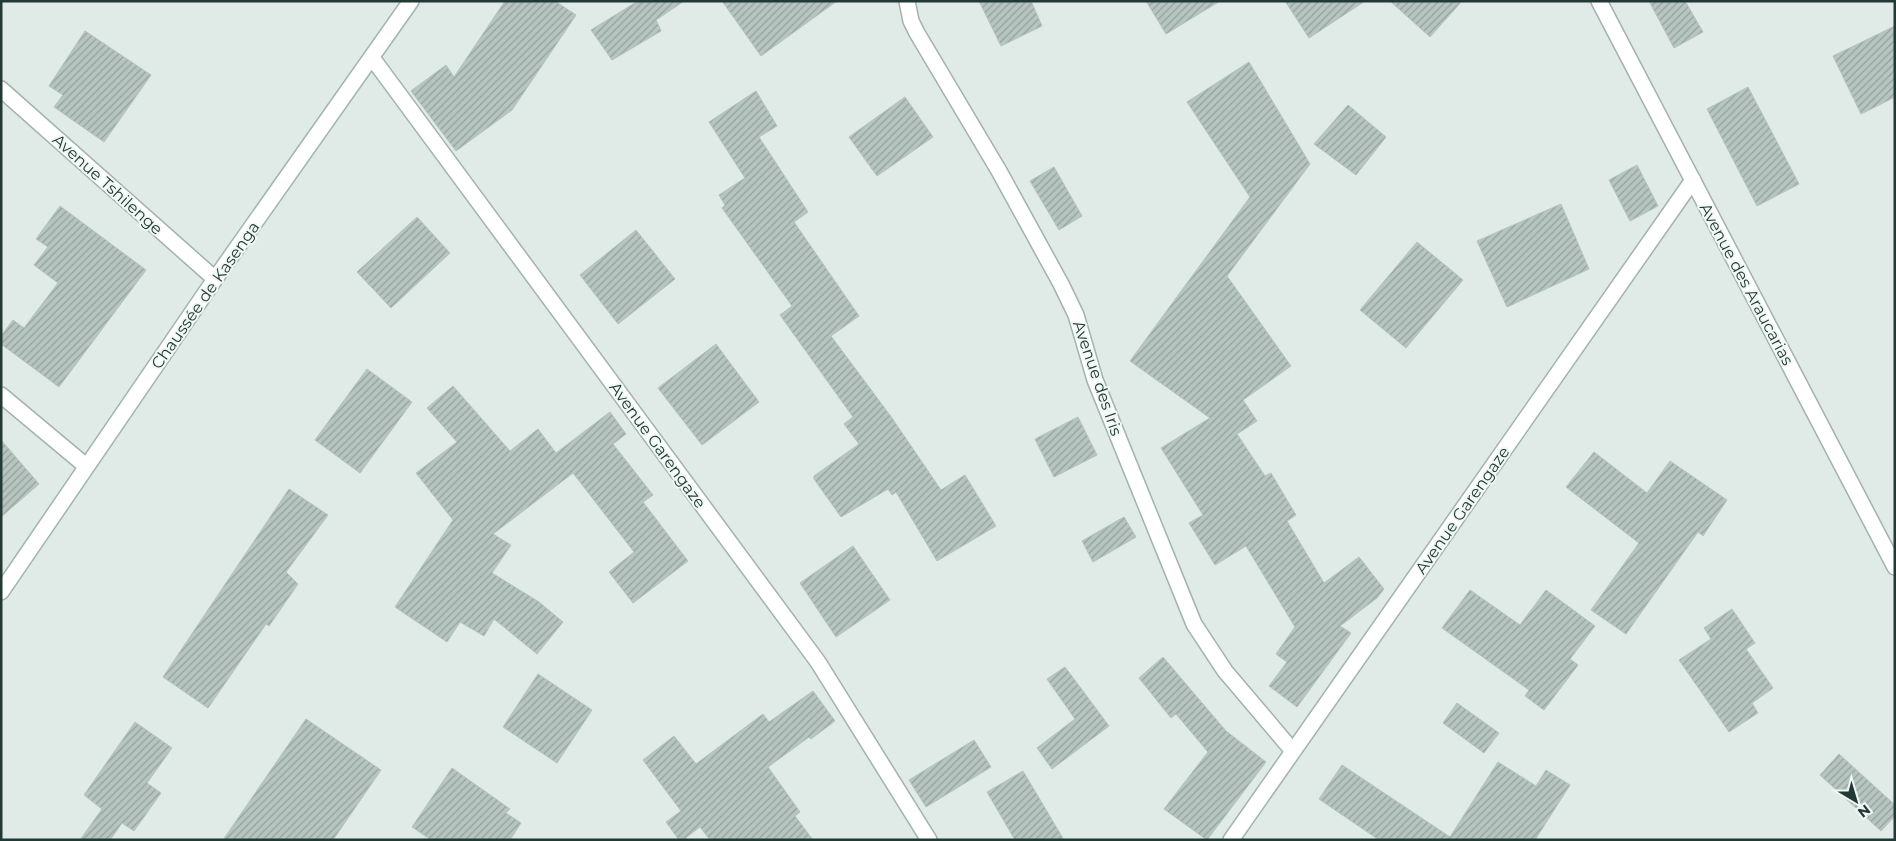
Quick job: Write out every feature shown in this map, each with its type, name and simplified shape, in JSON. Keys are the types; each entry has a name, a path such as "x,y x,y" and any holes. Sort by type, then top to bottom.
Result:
{"street":[{"name":"Chaussée de Kasenga","path":"1,592 215,279 373,59 411,1"},
{"name":"Avenue des Iris","path":"907,1 911,21 917,33 999,171 1072,308 1095,380 1194,624 1225,671 1292,750"},
{"name":"Avenue des Araucarias","path":"1599,1 1895,567"},
{"name":"Avenue Garengaze","path":"373,59 818,662 929,840"},
{"name":"Avenue Tshilenge","path":"1,89 215,279"},
{"name":"Avenue Garengaze","path":"1231,840 1292,750 1693,180"},
{"path":"1,395 86,466"}],"building":[{"path":"505,1 555,1 576,15 512,110 456,151 411,91 446,65 454,77"},
{"path":"638,1 684,1 656,20 661,31 612,60 591,30"},
{"path":"722,1 837,1 761,56"},
{"path":"979,1 1031,1 1042,26 1001,46"},
{"path":"1146,1 1220,1 1166,34"},
{"path":"1285,1 1365,1 1309,38"},
{"path":"1390,1 1462,1 1430,37"},
{"path":"1649,1 1685,1 1703,32 1674,48"},
{"path":"1895,26 1895,97 1861,114 1833,56"},
{"path":"85,31 151,75 104,142 54,107 63,95 49,86"},
{"path":"1249,62 1310,164 1227,276 1291,366 1243,400 1257,421 1237,434 1265,476 1271,473 1296,515 1287,521 1324,583 1359,557 1384,589 1377,598 1340,626 1351,633 1297,707 1269,686 1287,662 1276,654 1295,627 1246,546 1215,565 1189,523 1203,515 1161,448 1210,418 1130,361 1250,197 1187,102"},
{"path":"1748,87 1799,184 1757,206 1707,109"},
{"path":"756,91 777,126 759,137 808,212 794,222 859,316 831,336 892,418 941,490 965,475 996,526 937,561 896,492 892,495 888,489 841,517 814,479 814,476 859,444 844,424 853,417 780,315 792,306 722,208 725,205 719,195 745,178 709,122"},
{"path":"905,97 933,137 877,176 849,137"},
{"path":"1348,105 1386,137 1356,175 1314,144"},
{"path":"1637,165 1658,206 1630,221 1609,180"},
{"path":"1054,167 1082,216 1059,230 1030,181"},
{"path":"1561,204 1589,269 1507,307 1477,241"},
{"path":"60,206 146,270 59,387 1,344 1,336 13,320 24,328 58,283 34,265 48,247 36,239"},
{"path":"417,217 450,253 391,308 357,272"},
{"path":"636,230 675,279 618,324 580,275"},
{"path":"1417,242 1463,280 1406,348 1360,310"},
{"path":"716,344 759,402 702,445 658,388"},
{"path":"367,369 412,402 360,473 315,440"},
{"path":"453,386 510,451 538,429 556,453 610,412 626,434 613,444 653,495 643,502 688,561 633,603 609,572 634,552 573,473 493,534 511,545 492,573 539,602 563,622 537,654 494,619 484,636 460,622 447,642 395,607 453,520 416,473 457,442 427,408"},
{"path":"1078,417 1097,455 1054,477 1035,439"},
{"path":"1,440 39,484 1,517"},
{"path":"1594,452 1647,493 1670,461 1727,500 1703,536 1698,532 1626,634 1591,610 1639,543 1566,487"},
{"path":"289,489 328,515 286,572 298,584 269,626 266,624 208,708 163,677"},
{"path":"1124,517 1136,537 1093,562 1082,541"},
{"path":"853,546 890,600 836,637 800,583"},
{"path":"1470,590 1520,625 1546,590 1595,626 1570,659 1578,665 1544,710 1525,696 1529,690 1442,628"},
{"path":"1732,609 1755,643 1746,649 1773,688 1752,703 1758,713 1729,732 1679,660 1711,639 1704,628"},
{"path":"1163,657 1226,731 1266,762 1207,840 1164,809 1208,752 1176,714 1171,718 1139,678"},
{"path":"1065,667 1109,726 1052,769 1037,748 1075,719 1047,679"},
{"path":"538,674 592,710 557,763 503,727"},
{"path":"813,691 835,721 811,739 809,737 768,767 800,812 795,816 813,840 710,840 700,827 683,840 679,840 666,822 681,811 643,760 674,736 696,764 763,714 769,722"},
{"path":"1457,703 1499,733 1484,753 1443,723"},
{"path":"306,719 381,770 333,840 223,840"},
{"path":"135,722 172,748 147,783 161,793 134,831 122,823 110,840 80,840 102,809 84,795"},
{"path":"974,740 991,767 926,807 909,780"},
{"path":"1839,754 1895,805 1895,816 1881,831 1820,775"},
{"path":"1498,762 1536,786 1546,770 1570,785 1535,840 1379,840 1319,799 1342,765 1450,837"},
{"path":"452,768 510,809 506,813 521,823 510,840 431,840 412,827"},
{"path":"1023,771 1064,840 1015,840 987,792"}]}
